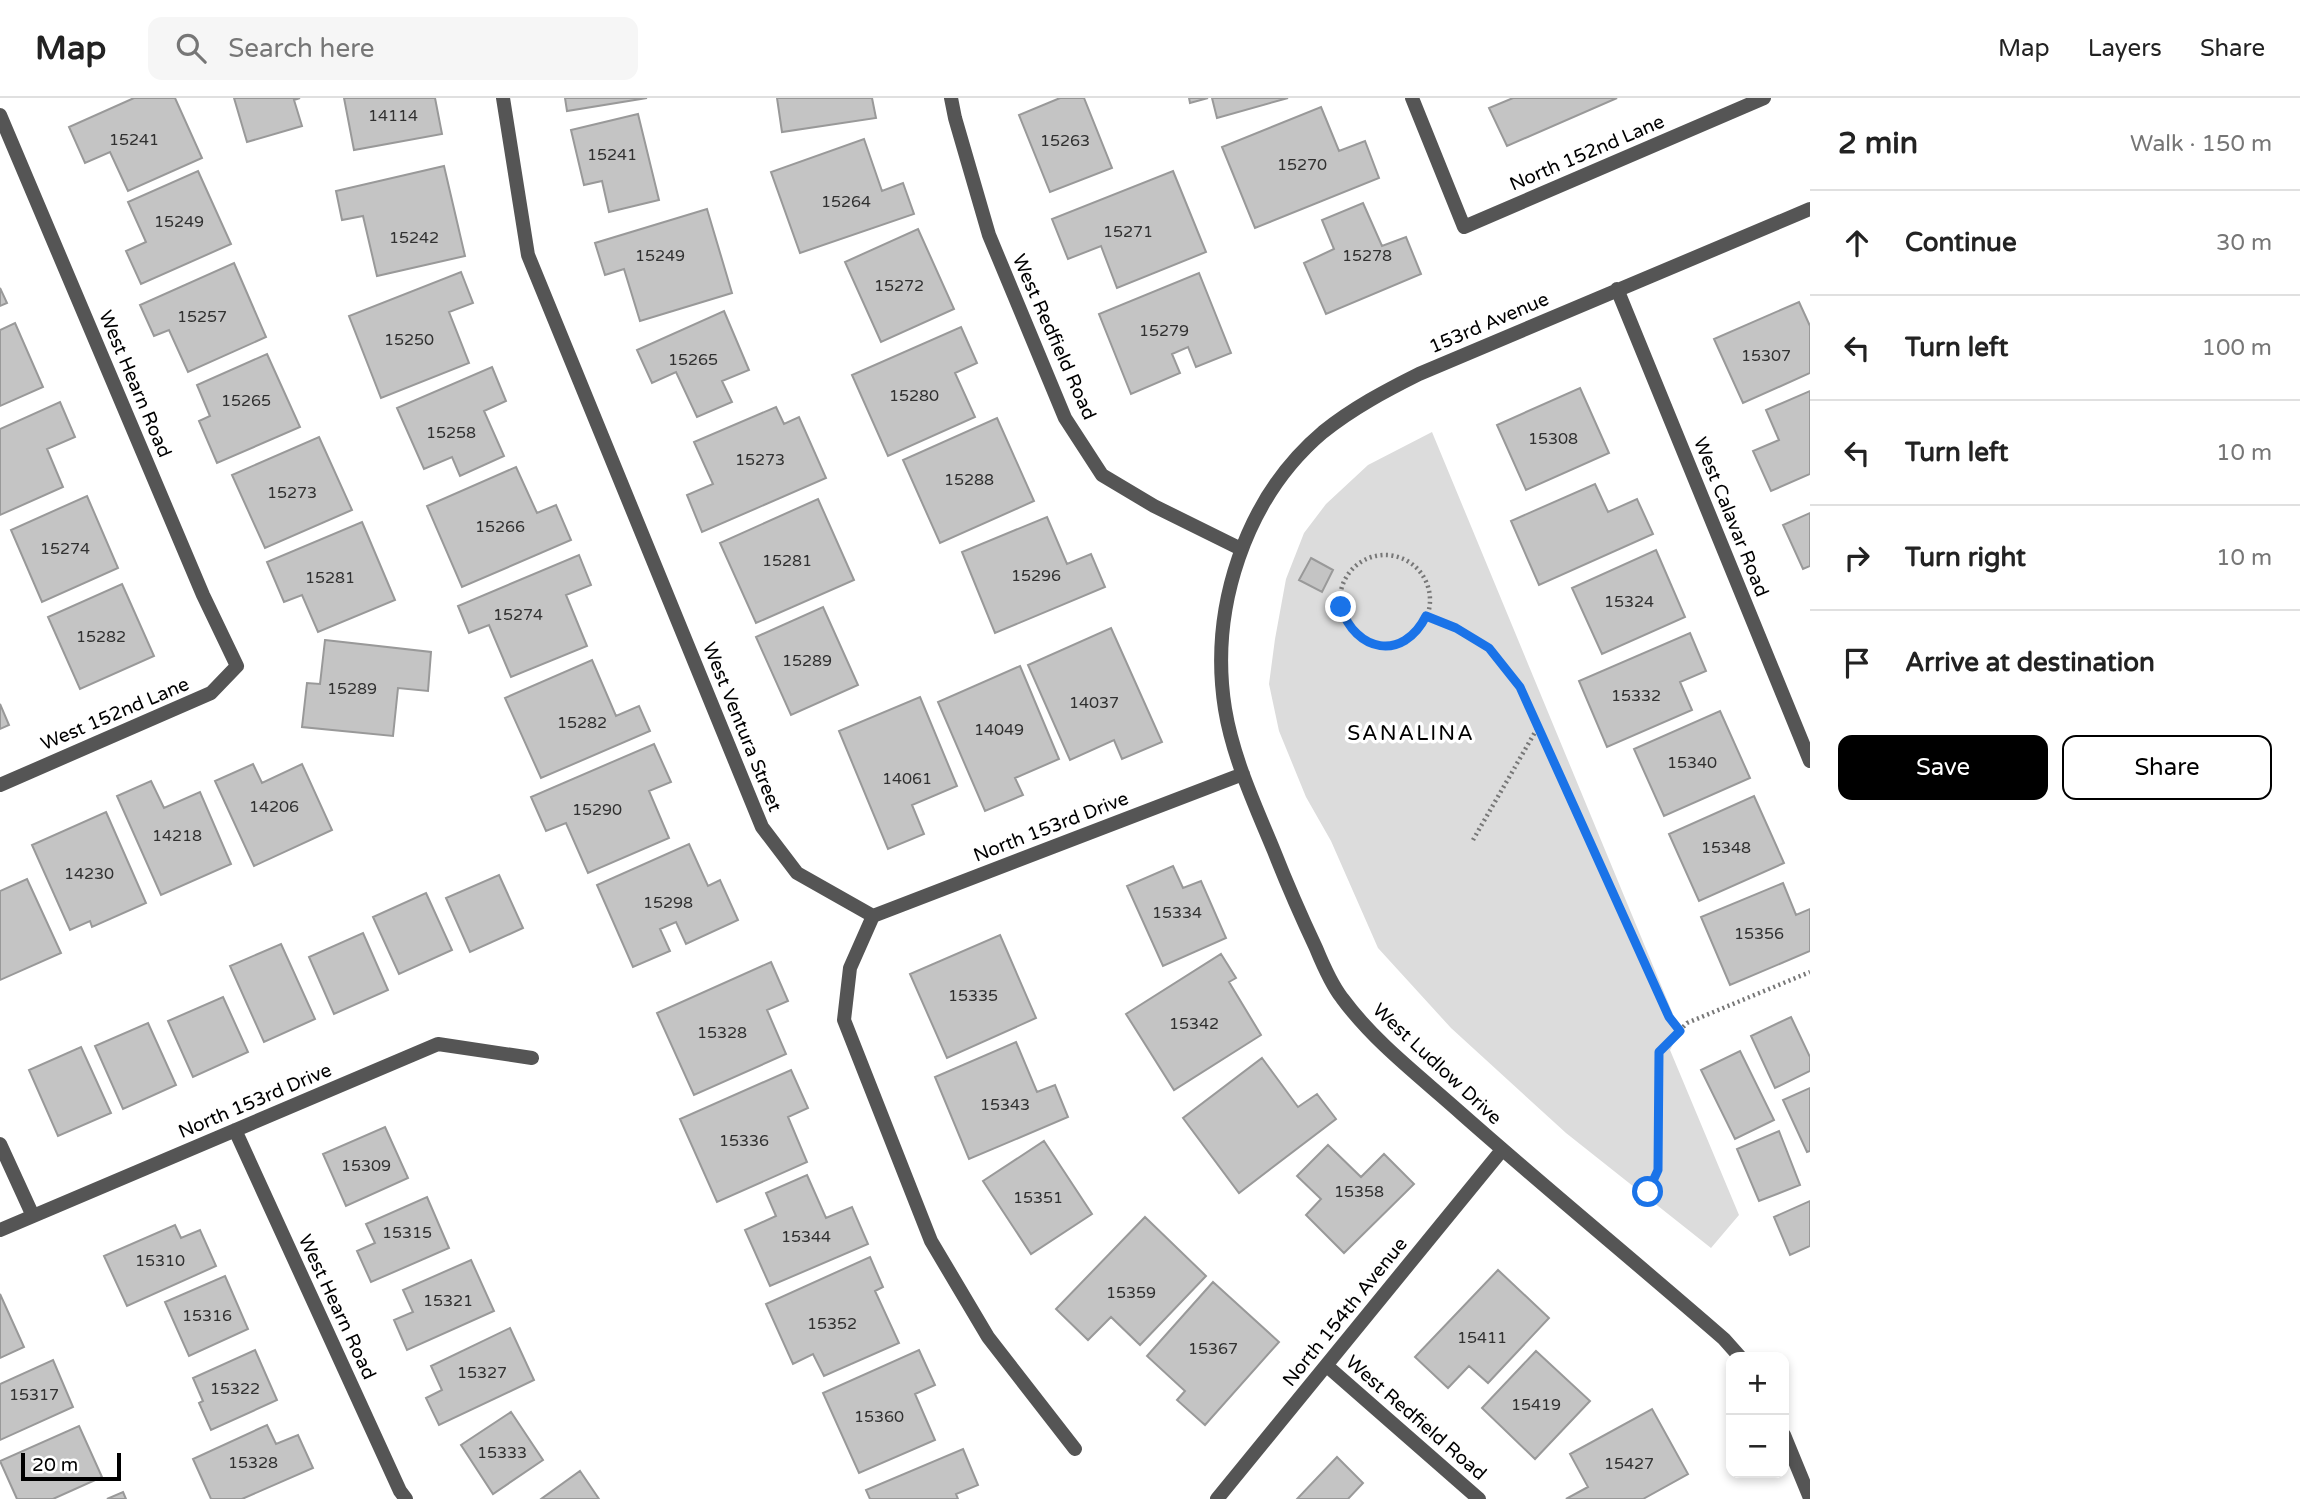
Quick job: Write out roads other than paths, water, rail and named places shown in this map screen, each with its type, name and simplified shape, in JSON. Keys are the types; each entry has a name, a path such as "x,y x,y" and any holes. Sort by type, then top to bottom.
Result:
{"street":[{"name":"West Ventura Street","path":"503,98 528,255 762,827 797,873 873,916"},
{"name":"West Redfield Road","path":"951,98 989,235 1065,418 1101,475 1154,506 1241,549"},
{"name":"North 152nd Lane","path":"1412,98 1464,227 1764,98"},
{"name":"West Hearn Road","path":"0,115 203,594 237,666"},
{"name":"153rd Avenue","path":"1241,549 1280,478 1321,435 1375,396 1419,374 1810,209"},
{"name":"West Calavar Road","path":"1617,289 1810,761"},
{"name":"West Ludlow Drive","path":"1241,549 1226,606 1222,658 1225,707 1231,737 1295,904 1340,996 1392,1052 1502,1150 1724,1339 1736,1352"},
{"name":"West 152nd Lane","path":"0,785 211,694 237,666"},
{"name":"North 153rd Drive","path":"873,916 1243,774"},
{"path":"873,916 850,968 844,1020 931,1241 988,1337 1075,1448"},
{"name":"North 153rd Drive","path":"0,1230 438,1044 532,1058"},
{"name":"West Hearn Road","path":"235,1130 406,1499"},
{"path":"0,1144 33,1216"},
{"name":"North 154th Avenue","path":"1217,1499 1502,1150"},
{"name":"West Redfield Road","path":"1327,1366 1479,1499"},
{"path":"1789,1447 1810,1498"}],"district":[{"name":"SANALINA","path":"1411,733"}]}
